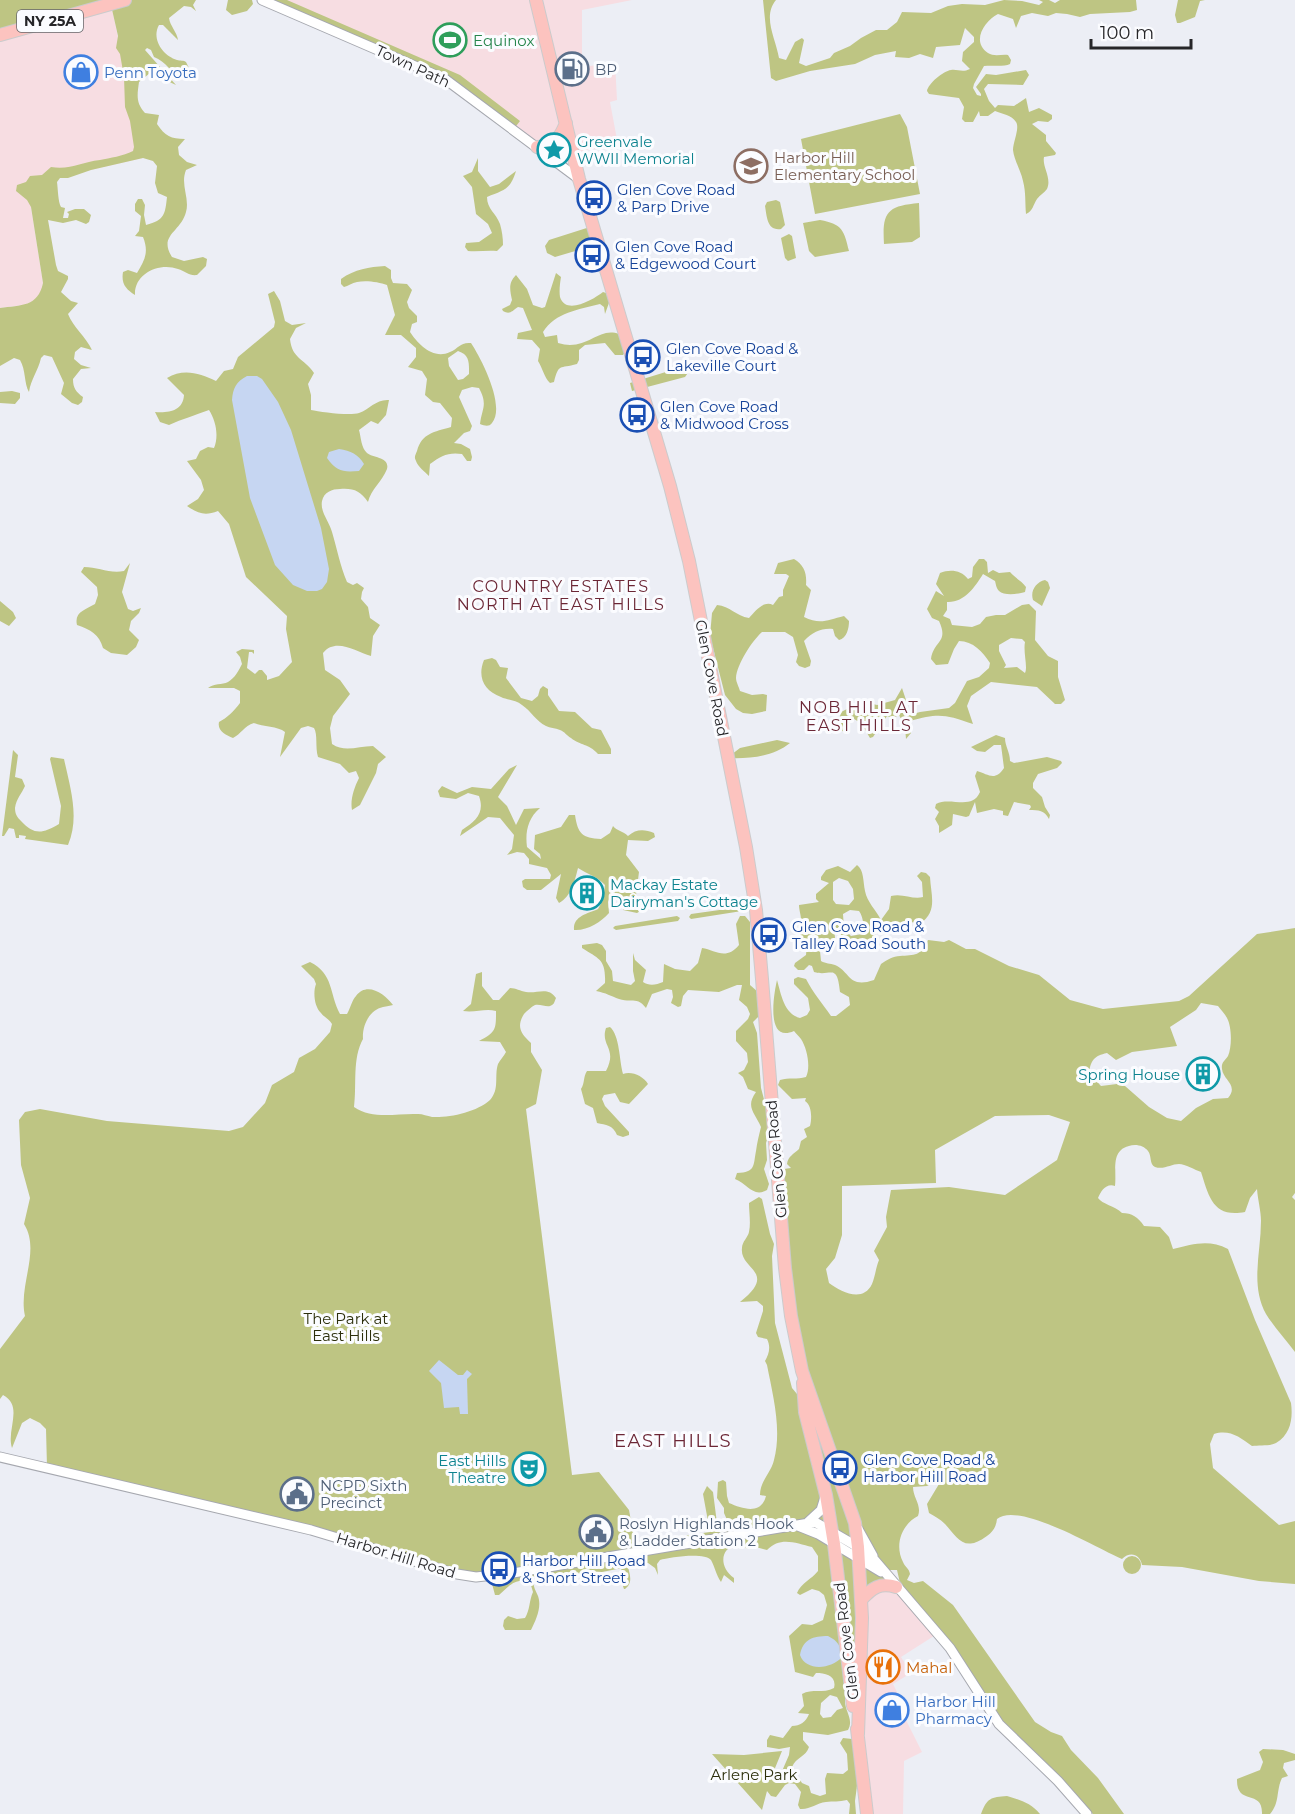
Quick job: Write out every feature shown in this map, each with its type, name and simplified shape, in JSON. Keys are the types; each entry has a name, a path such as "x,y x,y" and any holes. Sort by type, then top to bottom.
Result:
{"main road":[{"name":"NY 25A","path":"0,35 125,0"},
{"name":"Glen Cove Road","path":"536,0 579,179 687,553 746,847 756,910 786,1279 802,1371 805,1412 826,1495 834,1544 867,1814"},
{"path":"537,147 549,146 556,142 566,123"},
{"name":"Glen Cove Road","path":"802,1371 855,1523 861,1600 858,1734"},
{"path":"861,1600 878,1586 896,1587"}],"street":[{"name":"Town Path","path":"262,0 445,79 579,179"},
{"name":"Harbor Hill Road","path":"0,1457 311,1530 466,1576 504,1574 815,1522 831,1530 859,1554"},
{"path":"826,1495 821,1510 802,1524 834,1544 872,1557 950,1648 999,1724 1058,1781 1088,1814"},
{"path":"855,1523 879,1566"},
{"path":"859,1554 888,1576"}],"shaded area":[{"path":"262,0 632,0 582,10 584,67 615,62 617,100 610,102 618,145 572,153 543,147 456,86"},
{"path":"111,4 143,158 42,181 29,195 43,283 41,293 35,300 25,305 0,308 0,35"},
{"path":"890,1585 937,1634 901,1657 911,1673 893,1684 909,1716 905,1718 922,1752 904,1761 903,1814 867,1814 863,1770 862,1618 871,1589"}],"green space":[{"path":"0,0 196,0 193,5 196,11 184,6 169,18 178,40 163,25 159,25 156,36 167,55 185,61 190,70 186,76 179,75 154,57 151,50 147,48 145,50 176,85 150,73 139,82 138,95 140,106 145,113 159,115 157,124 163,131 169,136 185,139 178,147 179,155 187,162 197,165 186,170 184,181 186,212 169,238 168,250 172,257 184,261 203,257 207,259 206,266 197,275 171,267 156,268 143,275 136,287 135,295 125,286 123,272 128,270 137,273 146,252 143,237 135,236 139,231 141,216 135,211 135,204 138,199 142,199 145,205 146,225 163,216 166,208 167,197 158,193 155,183 157,166 153,161 143,158 91,170 68,178 60,178 57,182 60,205 65,208 63,218 68,218 67,212 75,209 84,209 91,215 86,224 76,220 63,223 48,220 58,271 68,276 61,292 71,301 78,303 68,314 92,350 81,347 75,352 74,359 81,365 91,368 81,369 73,379 75,390 83,397 82,402 78,405 61,394 64,383 52,357 44,355 41,358 29,392 20,360 14,358 0,366 0,308 33,301 41,291 43,283 31,207 27,200 16,191 17,185 26,182 30,176 42,175 51,167 70,167 133,151 130,121 125,107 124,77 120,54 116,48 118,36 111,5 0,35"},
{"path":"228,0 252,0 253,4 247,11 232,15 226,10"},
{"path":"262,0 287,0 460,75 520,121 513,130 456,86"},
{"path":"763,0 776,0 770,14 770,21 779,58 786,60 795,42 802,38 804,40 799,63 806,66 830,58 834,53 876,30 887,30 897,22 902,12 931,13 948,6 985,5 1004,0 1039,5 1043,2 1039,0 1049,0 1055,3 1060,0 1136,0 1137,10 1080,17 1056,13 1048,16 1032,13 1021,16 1016,28 1013,19 998,14 981,32 980,43 988,53 1008,55 1011,60 1007,65 984,66 973,88 977,95 981,96 976,87 986,74 996,75 1026,70 1029,75 1023,85 988,84 984,89 989,101 995,108 998,105 1014,106 1026,98 1029,112 1039,108 1052,115 1052,119 1048,122 1038,121 1032,124 1046,135 1046,141 1056,153 1044,157 1047,189 1026,214 1024,185 1013,150 1017,128 1014,120 995,111 988,116 980,116 979,111 973,122 965,122 962,119 964,107 959,98 929,94 927,91 933,82 944,73 951,70 970,69 962,61 963,52 974,42 974,37 965,28 960,45 936,47 933,58 920,54 909,58 895,57 896,51 875,55 855,64 810,71 776,81 771,78"},
{"path":"1178,0 1205,0 1200,1 1195,17 1177,23 1175,15"},
{"path":"900,114 907,127 920,194 815,214 801,139"},
{"path":"478,158 478,171 490,187 499,184 516,171 508,186 487,197 488,205 498,220 502,232 503,245 497,251 468,251 465,247 466,243 479,242 492,233 488,224 476,214 472,187 463,176 472,172"},
{"path":"776,200 780,202 785,225 781,229 770,226 766,215 767,202"},
{"path":"919,203 920,237 912,242 884,244 884,225 889,213 900,206"},
{"path":"820,220 834,224 841,229 849,251 815,257 809,251 803,223"},
{"path":"593,226 599,244 555,257 547,253 545,246 549,240"},
{"path":"789,234 792,236 796,258 788,261 785,258 781,238"},
{"path":"385,266 391,270 393,283 407,284 412,290 407,302 409,308 417,316 417,322 412,324 410,332 417,341 427,350 438,354 450,352 462,344 471,343 486,370 494,394 496,415 491,424 485,426 480,424 484,403 479,388 472,387 462,390 459,397 472,426 470,431 464,433 454,443 470,449 471,461 467,461 462,454 445,455 430,464 429,476 415,460 415,455 425,437 451,427 452,418 440,403 433,402 425,395 427,379 422,371 408,367 416,357 416,348 401,335 385,335 395,315 387,285 368,281 344,287 341,284 341,279 352,273 362,269","holes":["458,351 465,355 469,366 469,374 458,380 449,366 448,358"]},
{"path":"556,273 561,277 560,297 563,303 574,306 603,292 609,294 610,300 605,314 604,307 600,304 561,316 548,325 543,332 545,337 557,335 558,343 568,345 585,342 612,332 619,334 627,349 623,355 615,355 605,343 585,345 579,350 577,364 559,369 554,382 550,383 538,361 540,349 532,340 517,339 518,333 532,330 523,308 518,307 509,313 502,309 510,305 511,284 516,275 527,289 533,305 545,307"},
{"path":"274,291 280,301 285,321 292,325 306,323 296,328 290,339 293,351 314,373 308,384 311,410 355,414 380,401 389,400 386,415 378,424 371,421 359,430 365,451 384,460 387,465 385,474 368,502 356,491 345,489 329,492 322,501 322,509 332,532 347,582 353,585 357,583 364,588 361,599 368,607 370,618 380,625 373,636 371,656 340,646 328,648 323,653 325,670 340,680 350,694 333,716 330,728 332,744 347,749 373,746 386,757 378,764 360,805 352,810 353,794 359,778 356,771 349,773 340,764 318,757 314,728 308,726 301,728 280,757 285,732 282,730 254,723 233,738 219,728 219,722 240,703 240,691 234,688 208,688 228,682 235,676 242,664 236,652 242,649 254,650 254,654 249,652 247,668 255,674 262,670 267,680 279,676 292,662 286,629 287,616 246,577 229,524 218,511 202,513 187,506 198,499 204,490 201,480 187,461 196,459 200,451 208,447 214,448 216,443 216,429 209,410 169,425 160,422 155,412 174,410 181,405 183,400 184,395 167,378 185,372 216,381 224,371 233,369 238,357 274,327 275,322 268,294"},
{"path":"682,367 690,370 685,377 632,391 630,383"},
{"path":"0,392 20,393 20,398 15,404 0,403"},
{"path":"794,559 802,567 806,585 811,590 804,617 819,621 844,616 849,621 848,630 846,635 839,640 833,629 821,630 807,638 804,641 811,661 810,666 805,668 796,662 798,655 793,637 785,632 762,632 739,666 736,681 740,691 752,695 767,695 766,711 743,713 736,709 725,695 710,636 712,613 717,605 749,618 763,605 773,605 779,597 783,596 789,576 774,574 778,563"},
{"path":"979,559 984,559 987,562 988,573 993,570 999,573 1010,572 1026,587 1025,592 1001,593 995,581 983,574 973,589 964,597 947,602 947,610 943,616 950,619 952,625 972,627 980,624 986,617 1005,615 1022,605 1029,604 1036,611 1035,640 1048,656 1058,661 1058,677 1065,700 1061,704 1055,704 1037,687 991,682 971,696 967,706 973,724 942,716 920,718 910,721 911,733 906,739 905,727 899,715 893,718 887,716 870,738 861,723 854,719 851,720 845,732 837,729 841,712 854,709 872,698 873,704 877,705 895,700 902,688 907,703 906,716 949,708 955,703 967,681 979,677 989,668 990,663 981,651 964,641 959,641 948,664 936,665 931,659 942,638 942,628 939,621 932,618 927,609 936,591 944,596 936,584 940,573 955,571 968,579 972,577 973,567","holes":["1011,638 1022,639 1025,642 1025,673 1017,667 1004,668 1006,665 999,651 999,645"]},
{"path":"130,563 122,592 128,609 133,611 141,608 131,621 129,630 139,640 136,647 127,655 111,653 103,648 97,636 77,625 77,617 95,604 98,595 97,587 81,572 84,567 119,572 124,571"},
{"path":"1045,580 1050,588 1042,606 1033,600 1032,593 1036,585"},
{"path":"0,601 13,612 16,618 9,626 0,621"},
{"path":"492,658 500,667 508,668 506,678 521,698 532,701 538,696 543,686 548,689 548,695 559,711 575,712 592,728 601,730 611,749 611,754 598,754 562,731 542,724 520,703 490,691 484,683 481,672 484,660"},
{"path":"996,735 1005,738 1010,761 1014,763 1047,757 1061,761 1062,763 1057,768 1038,774 1033,783 1033,788 1042,797 1050,815 1049,819 1041,811 1029,810 1030,805 1014,802 1008,816 1003,815 1003,811 994,809 977,813 975,802 969,816 953,814 952,825 939,833 939,826 935,819 939,812 935,808 936,804 948,801 972,801 980,792 975,776 977,771 994,776 1004,768 1001,745 994,745 985,752 971,747"},
{"path":"777,740 790,743 783,748 760,756 727,758 740,748"},
{"path":"13,750 18,755 15,777 22,779 25,786 15,808 16,814 26,826 38,832 59,824 61,806 50,759 51,757 64,759 74,813 72,834 68,845 25,839 26,836 19,835 19,838 16,838 14,829 9,828 2,836"},
{"path":"517,765 498,797 507,806 516,825 524,809 540,808 530,821 526,841 527,847 541,859 540,854 534,849 535,835 561,827 569,815 575,815 580,831 589,838 601,839 610,833 613,826 628,836 640,830 654,833 655,837 648,841 628,840 626,855 639,872 635,903 642,910 637,913 623,910 625,905 616,895 611,894 608,902 609,913 606,916 589,927 574,930 578,919 598,909 603,900 605,885 602,882 578,868 574,883 559,903 556,898 561,874 541,890 527,890 523,887 522,881 525,879 550,879 551,875 547,868 529,864 529,859 524,853 517,852 507,855 512,849 514,835 500,818 488,817 460,836 462,830 480,812 479,796 468,793 456,799 440,797 438,791 442,786 457,793 472,787 491,789 509,769"},
{"path":"857,865 859,867 866,895 881,920 889,909 891,896 923,897 922,882 917,876 921,872 930,877 932,897 929,914 920,924 901,923 885,931 876,926 875,944 869,950 864,950 857,943 843,937 834,926 835,938 820,951 821,961 835,965 854,981 859,982 874,980 881,964 890,958 920,952 928,940 944,942 949,940 966,949 975,949 1009,966 1039,975 1070,1000 1103,1009 1179,1001 1189,996 1257,934 1295,928 1295,1193 1292,1197 1295,1200 1295,1352 1266,1314 1258,1292 1261,1213 1257,1189 1250,1198 1245,1212 1226,1212 1214,1204 1201,1172 1181,1164 1155,1167 1147,1150 1135,1145 1121,1150 1118,1154 1115,1166 1115,1186 1106,1187 1098,1198 1122,1213 1134,1216 1144,1226 1160,1227 1169,1237 1173,1249 1208,1243 1228,1249 1255,1320 1291,1403 1292,1414 1285,1435 1274,1444 1252,1446 1229,1433 1214,1434 1210,1444 1213,1468 1279,1525 1295,1521 1295,1584 1259,1581 1182,1567 1142,1565 1137,1556 1131,1554 1122,1559 1059,1528 1022,1516 1008,1515 997,1519 995,1528 987,1536 971,1544 966,1543 957,1538 943,1522 929,1513 927,1504 939,1484 936,1481 927,1486 913,1487 919,1512 901,1536 900,1555 910,1574 907,1580 914,1583 923,1581 953,1605 1035,1722 1062,1736 1071,1750 1098,1778 1124,1814 1093,1814 995,1713 900,1583 897,1570 889,1570 890,1585 861,1600 858,1734 848,1675 845,1705 850,1719 848,1730 828,1735 803,1732 803,1740 809,1747 792,1767 802,1783 809,1786 811,1793 820,1796 826,1794 827,1773 843,1774 848,1770 847,1754 840,1743 843,1738 852,1739 858,1778 856,1814 849,1814 850,1804 847,1800 800,1809 798,1805 801,1792 795,1784 789,1783 776,1797 771,1796 767,1791 762,1810 712,1754 744,1755 782,1751 773,1773 779,1778 790,1747 779,1749 767,1747 770,1735 783,1738 792,1726 806,1719 809,1714 798,1713 804,1706 802,1694 834,1688 834,1681 827,1675 816,1673 813,1677 795,1672 789,1636 802,1624 812,1625 823,1620 827,1605 824,1595 819,1591 812,1589 800,1595 797,1593 801,1586 818,1571 818,1556 812,1547 794,1542 777,1543 767,1550 752,1546 748,1549 733,1546 728,1549 723,1560 724,1566 734,1578 734,1583 724,1575 721,1582 711,1560 702,1556 660,1560 657,1564 658,1575 655,1568 648,1563 630,1564 628,1567 630,1582 625,1589 619,1575 622,1568 602,1572 587,1571 569,1581 553,1575 534,1577 539,1609 531,1630 505,1630 504,1620 508,1616 517,1619 525,1618 527,1615 533,1592 530,1582 516,1582 499,1595 495,1595 491,1580 369,1546 47,1467 46,1429 30,1418 22,1423 12,1448 12,1405 3,1395 0,1399 0,1349 25,1316 24,1292 30,1245 29,1234 24,1224 30,1198 21,1165 19,1120 25,1112 40,1109 107,1121 229,1131 243,1127 265,1103 272,1085 294,1072 299,1058 315,1049 330,1032 332,1024 319,1010 316,1003 314,979 301,966 310,962 318,967 327,978 340,1014 347,1014 360,992 370,989 381,993 393,1005 374,1011 365,1024 363,1039 357,1055 354,1107 377,1115 418,1114 439,1117 462,1113 478,1108 493,1096 498,1064 506,1052 500,1042 479,1041 494,1030 496,1011 463,1011 471,1004 476,974 482,972 482,986 493,1000 499,1000 510,988 526,992 546,991 556,998 554,1004 550,1006 535,1005 531,1008 524,1014 520,1027 531,1043 531,1052 542,1070 536,1104 526,1109 572,1475 599,1472 629,1510 635,1543 710,1532 703,1494 707,1486 713,1492 718,1531 726,1530 728,1522 724,1508 717,1498 718,1482 723,1480 726,1482 729,1503 751,1509 760,1506 766,1496 760,1495 760,1490 773,1465 776,1448 776,1412 765,1361 769,1345 767,1339 758,1337 756,1333 763,1306 757,1301 740,1302 756,1284 757,1277 746,1261 742,1248 750,1229 749,1203 759,1197 762,1199 774,1244 772,1256 775,1323 792,1388 802,1400 777,1170 791,1168 787,1164 788,1161 799,1149 801,1141 807,1137 804,1129 810,1126 811,1112 805,1101 806,1098 792,1099 778,1085 780,1080 806,1077 808,1058 805,1047 794,1031 785,1033 775,1024 773,1005 777,980 787,1008 800,1018 807,1015 810,1010 808,998 794,984 794,979 798,977 806,979 831,1016 836,1016 850,1005 849,997 840,992 835,974 814,972 812,966 809,965 804,970 798,970 794,966 806,955 806,946 798,929 801,919 799,905 819,902 816,894 829,883 821,880 826,870 838,866 850,872","holes":["839,878 848,881 853,889 854,899 849,905 836,904 833,900 833,882","850,910 859,911 863,923 862,934 851,936 844,929 843,914","1201,1003 1218,1006 1229,1022 1230,1048 1222,1067 1232,1090 1228,1098 1213,1099 1196,1108 1181,1121 1167,1118 1149,1107 1125,1086 1117,1084 1101,1086 1089,1073 1094,1059 1103,1054 1107,1053 1116,1060 1132,1052 1177,1046 1170,1027 1196,1010","1049,1115 1070,1122 1057,1160 1005,1195 949,1187 891,1190 886,1217 887,1227 874,1251 879,1260 872,1284 863,1293 852,1294 829,1283 826,1269 835,1258 842,1235 842,1186 936,1183 935,1150 995,1116","830,1695 837,1697 843,1708 837,1710 831,1717 823,1718 820,1714 821,1703"]},
{"path":"741,907 742,911 691,919 689,917 691,914"},
{"path":"677,916 680,918 678,921 616,930 613,928 615,926"},
{"path":"740,916 745,916 750,922 750,985 758,992 760,1015 753,1022 757,1033 761,1088 770,1122 766,1143 767,1160 764,1169 769,1184 767,1190 762,1192 754,1191 735,1179 737,1173 751,1170 754,1164 761,1127 751,1106 756,1092 748,1089 743,1077 738,1073 744,1070 748,1062 747,1053 736,1041 736,1031 750,1014 747,1007 739,1000 742,985 719,992 688,990 683,996 681,1006 678,1007 671,1003 672,990 667,989 652,994 646,1008 640,1002 619,999 596,991 605,983 603,964 582,948 582,945 597,943 602,945 606,951 606,961 612,971 613,981 631,985 635,981 633,953 635,960 646,970 643,982 655,984 663,982 664,964 675,969 690,971 698,963 702,948 725,954 734,950 739,945 736,924"},
{"path":"610,1027 616,1036 623,1074 637,1075 648,1084 629,1104 620,1102 615,1093 604,1095 602,1099 605,1106 629,1132 629,1135 623,1137 617,1135 609,1126 597,1123 593,1108 585,1104 581,1089 587,1071 606,1071 610,1052 605,1034 606,1028"},
{"path":"1132,1556 1138,1559 1141,1565 1138,1571 1132,1574 1126,1571 1123,1565 1126,1559"},
{"path":"1263,1749 1283,1750 1295,1754 1295,1760 1284,1763 1283,1768 1288,1776 1282,1778 1275,1805 1270,1814 1262,1814 1258,1802 1241,1793 1237,1779 1260,1770 1263,1762 1259,1752"},
{"path":"1007,1796 1029,1805 1040,1814 981,1814 990,1799"}],"water":[{"path":"247,376 257,376 262,379 278,402 291,430 321,528 329,569 327,582 322,589 317,591 307,591 293,585 275,565 250,498 232,400 236,386"},
{"path":"339,449 357,455 364,464 359,471 341,470 331,463 327,458 329,452"},
{"path":"439,1360 458,1375 463,1375 467,1370 472,1374 467,1379 468,1414 460,1414 459,1407 444,1408 441,1383 429,1371"},
{"path":"828,1636 838,1644 841,1650 842,1657 838,1661 820,1667 803,1660 800,1655 806,1642 813,1638"}],"place":[{"name":"Equinox","path":"450,40"},
{"name":"BP","path":"572,69"},
{"name":"Penn Toyota","path":"81,72"},
{"name":"Greenvale WWII Memorial","path":"554,150"},
{"name":"Harbor Hill Elementary School","path":"751,166"},
{"name":"Glen Cove Road & Parp Drive","path":"594,198"},
{"name":"Glen Cove Road & Edgewood Court","path":"592,255"},
{"name":"Glen Cove Road & Lakeville Court","path":"643,357"},
{"name":"Glen Cove Road & Midwood Cross","path":"637,415"},
{"name":"Mackay Estate Dairyman's Cottage","path":"587,893"},
{"name":"Glen Cove Road & Talley Road South","path":"769,935"},
{"name":"Spring House","path":"1203,1074"},
{"name":"Glen Cove Road & Harbor Hill Road","path":"840,1468"},
{"name":"East Hills Theatre","path":"529,1469"},
{"name":"NCPD Sixth Precinct","path":"297,1494"},
{"name":"Roslyn Highlands Hook & Ladder Station 2","path":"596,1532"},
{"name":"Harbor Hill Road & Short Street","path":"499,1569"},
{"name":"Mahal","path":"883,1667"},
{"name":"Harbor Hill Pharmacy","path":"892,1710"}],"district":[{"name":"COUNTRY ESTATES NORTH AT EAST HILLS","path":"561,595"},
{"name":"NOB HILL AT EAST HILLS","path":"859,716"},
{"name":"EAST HILLS","path":"673,1441"}],"park label":[{"name":"The Park at East Hills","path":"346,1326"},
{"name":"Arlene Park","path":"754,1774"}]}
